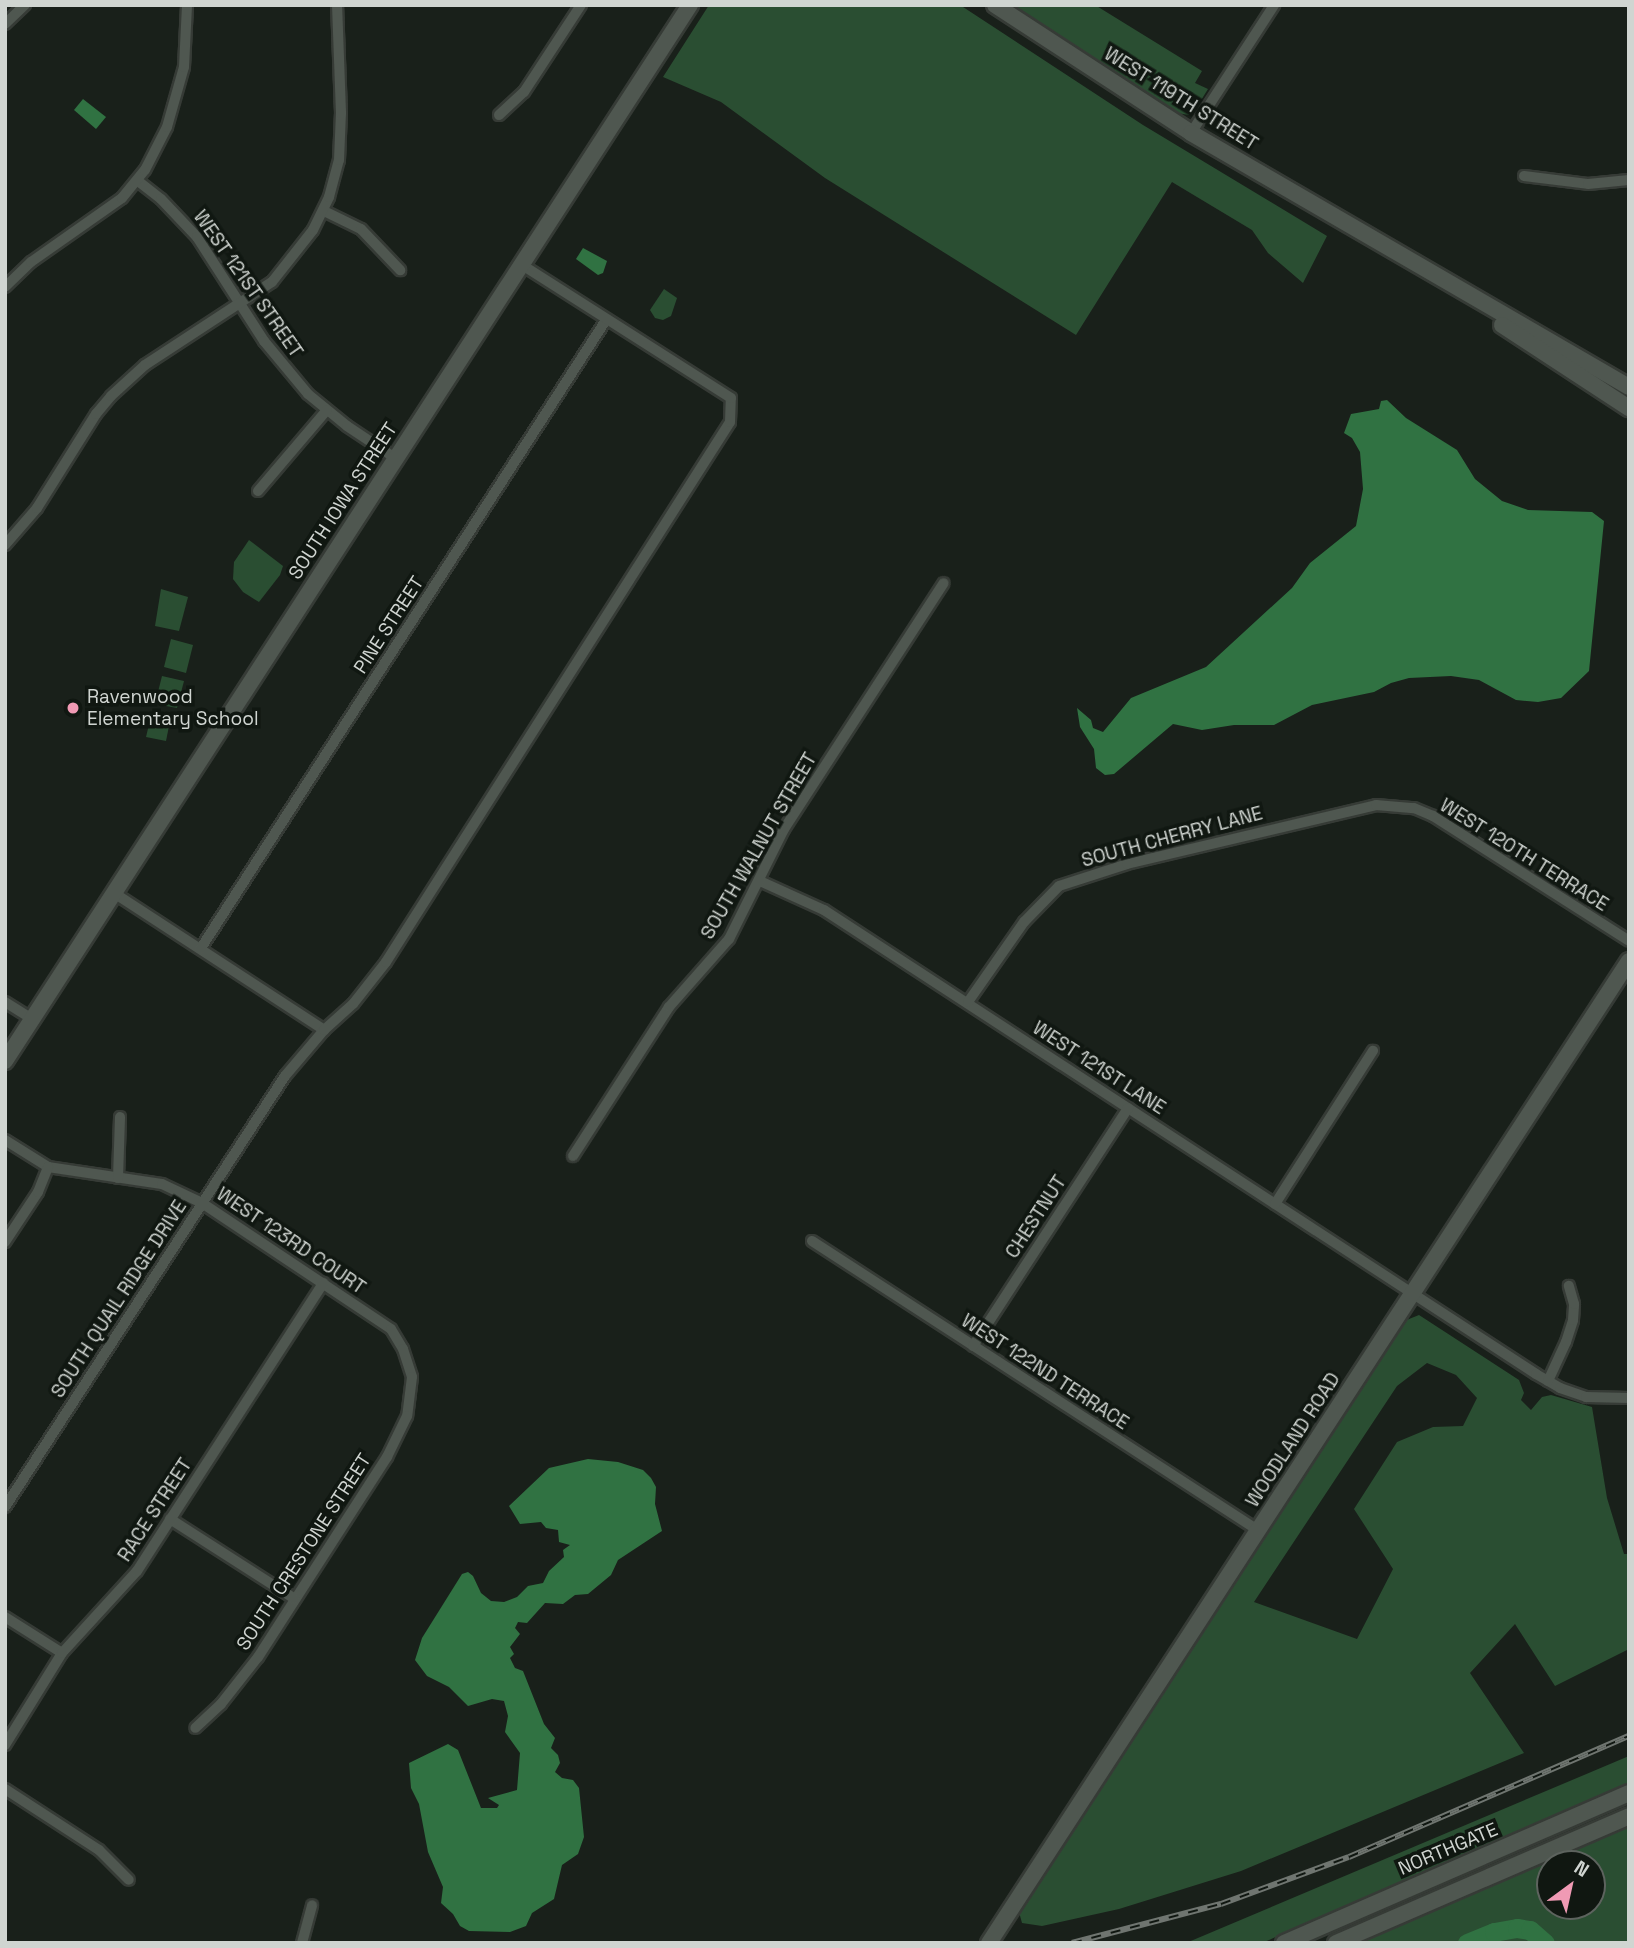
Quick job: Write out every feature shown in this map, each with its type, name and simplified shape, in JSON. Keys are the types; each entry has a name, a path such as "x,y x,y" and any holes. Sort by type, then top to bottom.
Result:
{"main road":[{"name":"WEST 119TH STREET","path":"995,5 1191,133 1629,387"},
{"name":"SOUTH IOWA STREET","path":"5,1061 521,264 683,8"},
{"name":"WEST 119TH STREET","path":"1348,224 1629,408"},
{"name":"WOODLAND ROAD","path":"990,1941 1629,961"},
{"name":"NORTHGATE","path":"1284,1943 1629,1793"},
{"path":"1336,1943 1629,1816"}],"street":[{"path":"5,24 25,5"},
{"path":"5,287 31,262 103,212 138,181 167,127 176,97 186,48 187,5"},
{"path":"5,545 37,508 96,414 111,396 145,365 272,282 284,271 324,211 336,171 340,145 337,5"},
{"path":"499,115 524,92 581,5"},
{"path":"1191,133 1274,5"},
{"path":"1524,176 1588,184 1629,180"},
{"name":"WEST 121ST STREET","path":"138,181 185,222 216,262 279,362 327,410 395,458"},
{"path":"324,211 362,229 400,270"},
{"path":"521,264 606,320"},
{"name":"PINE STREET","path":"201,948 606,320"},
{"name":"SOUTH QUAIL RIDGE DRIVE","path":"5,1507 262,1111 324,1030 353,1004 386,962 730,422 732,398 606,320"},
{"path":"258,491 327,410"},
{"name":"SOUTH WALNUT STREET","path":"573,1156 670,1007 729,939 784,829 944,583"},
{"name":"WEST 120TH TERRACE","path":"1315,818 1376,805 1414,808 1433,816 1629,941"},
{"name":"SOUTH CHERRY LANE","path":"968,1002 1024,922 1059,886 1127,864 1315,818"},
{"name":"WEST 121ST LANE","path":"760,881 824,910 1548,1381 1586,1397 1629,1398"},
{"path":"114,893 324,1030"},
{"path":"5,1002 32,1019"},
{"path":"1275,1204 1373,1051"},
{"name":"CHESTNUT","path":"973,1346 1128,1108"},
{"path":"118,1178 120,1117"},
{"name":"WEST 123RD COURT","path":"5,1140 48,1167 162,1184 202,1203 391,1329 403,1349 412,1377"},
{"path":"5,1242 38,1192 48,1167"},
{"name":"WEST 122ND TERRACE","path":"812,1241 1259,1531"},
{"name":"RACE STREET","path":"5,1745 62,1653 130,1580 323,1283"},
{"path":"1548,1381 1573,1320 1574,1304 1569,1286"},
{"name":"SOUTH CRESTONE STREET","path":"195,1728 221,1704 258,1657 387,1457 407,1416 412,1377"},
{"path":"170,1519 295,1599"},
{"path":"5,1617 62,1653"},
{"path":"5,1788 99,1850 128,1880"},
{"path":"302,1943 312,1905"}],"shaded area":[{"path":"709,5 960,5 1143,125 1327,236 1303,283 1268,253 1252,230 1172,182 1076,335 825,178 721,102 663,77"},
{"path":"1011,5 1095,5 1202,71 1195,83 1208,89 1189,115 1177,113"},
{"path":"83,99 106,117 96,129 74,110"},
{"path":"583,248 607,261 603,273 598,275 576,259"},
{"path":"664,289 677,298 671,316 663,320 655,318 650,310"},
{"path":"1387,400 1406,418 1457,450 1475,479 1502,501 1528,510 1592,512 1604,521 1589,671 1561,698 1538,702 1516,700 1479,680 1451,676 1409,678 1374,692 1312,705 1274,725 1234,725 1202,730 1173,724 1114,774 1105,775 1096,768 1094,749 1080,727 1077,708 1091,720 1093,728 1103,732 1131,698 1206,667 1292,588 1310,563 1356,526 1363,489 1360,452 1352,438 1344,433 1351,414 1379,409 1381,401"},
{"path":"249,540 283,566 280,575 259,602 243,592 233,579 234,562"},
{"path":"161,589 188,597 179,631 155,626"},
{"path":"171,639 193,645 186,673 164,667"},
{"path":"162,676 184,681 177,708 155,704"},
{"path":"152,712 171,716 166,741 146,737"},
{"path":"1419,1315 1519,1380 1524,1393 1521,1400 1531,1410 1542,1397 1551,1395 1592,1407 1607,1498 1624,1554 1629,1554 1629,1649 1555,1686 1515,1624 1470,1673 1524,1753 1241,1871 1119,1909 1042,1926 1022,1923 1019,1912 1404,1321","holes":["1427,1363 1456,1375 1477,1398 1463,1426 1433,1427 1397,1442 1354,1509 1393,1569 1357,1639 1254,1602 1397,1386"]},
{"path":"588,1459 618,1462 643,1470 656,1487 655,1504 662,1531 618,1560 611,1575 588,1594 575,1595 563,1604 545,1603 527,1623 518,1622 515,1628 520,1634 510,1647 514,1654 510,1658 515,1668 523,1671 544,1724 555,1738 551,1748 558,1755 560,1763 555,1772 562,1778 573,1780 579,1788 584,1837 578,1854 562,1865 554,1899 532,1913 526,1926 510,1932 469,1931 460,1926 453,1914 441,1903 443,1887 428,1852 419,1804 411,1788 409,1763 448,1744 458,1750 481,1808 497,1808 499,1805 488,1798 517,1790 520,1753 505,1732 508,1716 504,1701 492,1699 468,1706 449,1687 427,1676 415,1660 422,1638 462,1574 468,1572 473,1576 481,1593 491,1601 504,1602 517,1597 528,1586 543,1583 549,1571 564,1557 563,1550 570,1545 559,1542 558,1530 546,1528 541,1522 520,1524 509,1506 549,1468"},
{"path":"1629,1756 1629,1784 1262,1943 1186,1943"},
{"path":"1629,1816 1629,1943 1336,1943 1536,1856 1536,1920 1606,1920 1606,1850 1551,1850"}],"waterway":[{"path":"1467,1943 1494,1932 1517,1928 1530,1930 1545,1943"}],"railway":[{"path":"1072,1943 1221,1904 1349,1857 1629,1736"}],"place":[{"name":"Ravenwood Elementary School","path":"73,708"}]}
